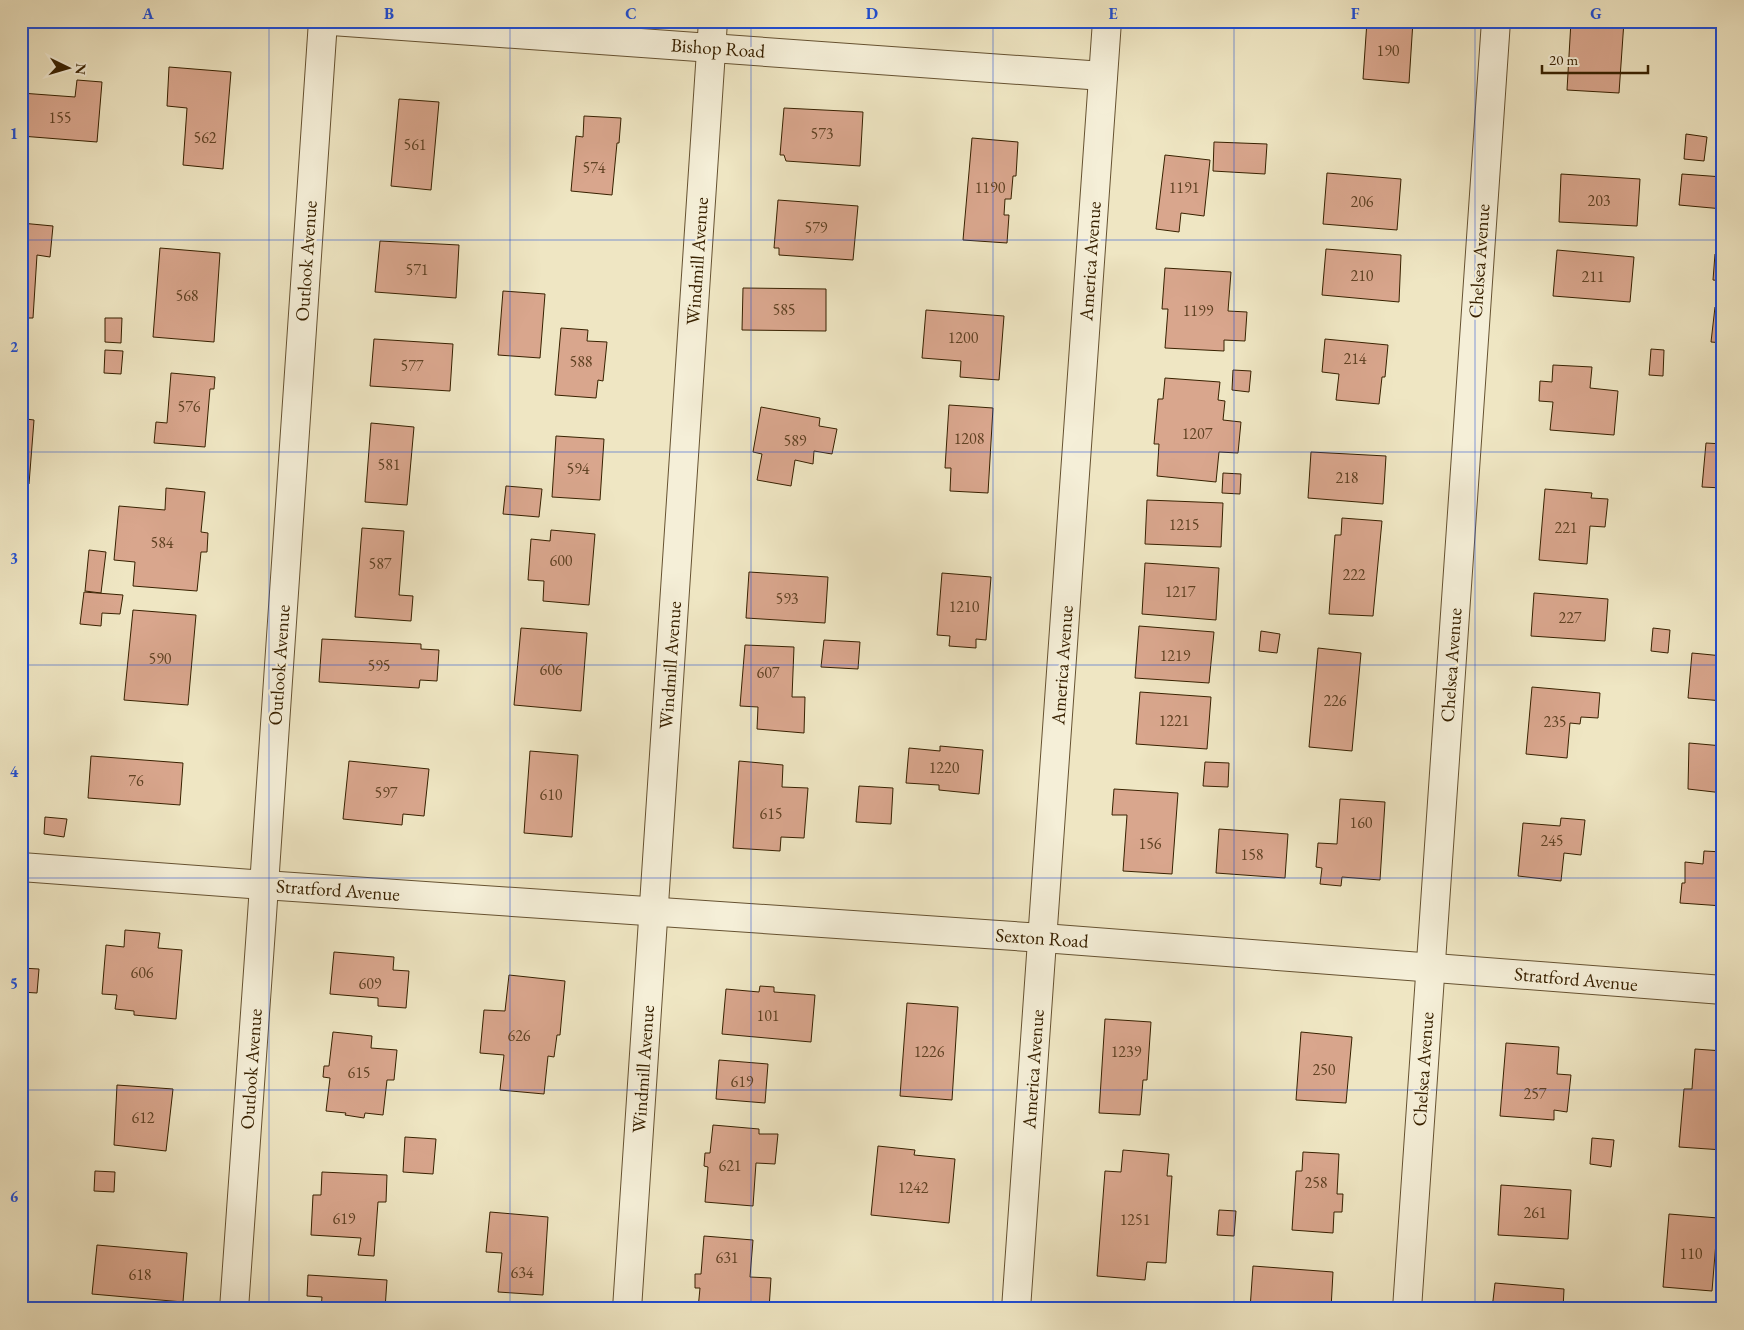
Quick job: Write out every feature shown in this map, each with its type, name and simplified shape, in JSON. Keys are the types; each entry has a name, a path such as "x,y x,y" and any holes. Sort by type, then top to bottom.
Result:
{"street":[{"name":"Outlook Avenue","path":"234,1309 323,21"},
{"name":"Bishop Road","path":"332,21 712,34 1103,76"},
{"name":"America Avenue","path":"1016,1309 1106,21"},
{"name":"Chelsea Avenue","path":"1407,1309 1496,21"},
{"name":"Windmill Avenue","path":"627,1309 712,34"},
{"name":"Stratford Avenue","path":"21,867 654,912"},
{"name":"Sexton Road","path":"654,912 1430,967"},
{"name":"Stratford Avenue","path":"1430,967 1723,990"}],"building":[{"path":"1367,21 1413,21 1409,83 1363,79"},
{"path":"1571,21 1624,21 1619,93 1567,90"},
{"path":"169,67 231,72 223,169 183,165 187,108 167,106"},
{"path":"77,80 102,82 97,142 21,136 21,93 75,97"},
{"path":"399,99 439,102 431,190 391,186"},
{"path":"784,108 863,112 860,166 786,161 784,155 780,155"},
{"path":"584,116 621,118 612,195 571,191 576,136 583,137"},
{"path":"1686,134 1707,137 1704,161 1684,159"},
{"path":"972,138 1018,142 1016,176 1013,176 1011,199 1005,199 1004,215 1009,215 1007,243 963,240"},
{"path":"1214,142 1267,144 1265,174 1213,171"},
{"path":"1165,155 1210,160 1204,216 1181,213 1179,232 1156,229"},
{"path":"1327,173 1401,179 1397,230 1323,224"},
{"path":"1561,174 1640,179 1637,226 1559,222"},
{"path":"1682,174 1723,177 1723,209 1679,205"},
{"path":"778,200 858,206 853,260 779,255 779,248 774,248"},
{"path":"21,223 53,226 50,257 37,255 33,318 21,318"},
{"path":"380,241 459,245 456,298 375,292"},
{"path":"160,248 220,253 214,342 153,337"},
{"path":"1326,249 1401,255 1399,302 1322,295"},
{"path":"1557,250 1634,257 1630,302 1553,296"},
{"path":"1715,254 1723,255 1723,281 1713,280"},
{"path":"1165,268 1231,272 1228,311 1247,312 1245,341 1224,340 1224,351 1165,348 1168,309 1162,309"},
{"path":"743,288 826,289 826,331 742,330"},
{"path":"503,291 545,294 540,358 498,355"},
{"path":"1715,307 1723,308 1723,343 1711,342"},
{"path":"926,310 1004,316 999,380 960,377 961,361 922,358"},
{"path":"105,318 122,318 121,343 105,342"},
{"path":"561,328 588,330 587,341 607,342 603,381 598,380 596,398 555,395"},
{"path":"374,339 453,344 450,391 370,386"},
{"path":"1325,339 1388,345 1385,377 1382,377 1379,404 1336,400 1339,374 1322,372"},
{"path":"1651,349 1664,350 1663,376 1649,375"},
{"path":"105,350 123,351 121,374 104,373"},
{"path":"1553,365 1592,367 1590,388 1618,391 1614,435 1550,430 1553,402 1539,401 1540,381 1552,382"},
{"path":"1723,368 1723,395 1720,395"},
{"path":"1233,370 1251,371 1249,392 1232,390"},
{"path":"171,373 215,377 214,389 210,389 205,447 154,443 156,422 167,423"},
{"path":"1165,378 1220,382 1218,400 1225,401 1223,420 1241,422 1238,453 1219,452 1216,482 1157,476 1159,444 1154,444 1158,399 1163,399"},
{"path":"21,399 27,400 26,419 34,420 29,484 21,483"},
{"path":"949,405 993,408 988,493 950,491 951,468 945,468"},
{"path":"761,407 820,418 819,426 837,429 832,454 814,451 813,464 795,460 791,486 757,480 762,454 753,452"},
{"path":"371,423 414,427 407,505 365,502"},
{"path":"556,436 604,439 600,500 552,497"},
{"path":"1706,443 1723,444 1723,488 1702,487"},
{"path":"1311,452 1386,456 1383,504 1308,498"},
{"path":"1223,473 1241,474 1240,494 1222,493"},
{"path":"506,486 542,489 539,517 503,514"},
{"path":"166,488 205,492 201,532 208,533 207,552 201,552 197,591 133,586 135,562 114,560 119,506 165,510"},
{"path":"1545,489 1592,493 1591,498 1608,499 1605,527 1590,526 1587,564 1539,560"},
{"path":"1147,500 1223,503 1221,547 1145,544"},
{"path":"1342,518 1382,521 1373,616 1329,614 1335,535 1341,535"},
{"path":"362,528 404,531 399,595 413,596 411,621 355,617"},
{"path":"551,530 595,534 589,605 543,601 544,581 528,580 531,539 550,541"},
{"path":"89,550 106,552 101,593 85,591"},
{"path":"1145,563 1219,568 1216,620 1142,614"},
{"path":"749,572 828,577 825,623 746,618"},
{"path":"942,573 991,577 986,640 976,639 976,648 949,646 950,636 937,635"},
{"path":"84,592 123,595 120,614 102,613 101,626 80,624"},
{"path":"1534,593 1608,599 1605,641 1531,636"},
{"path":"133,610 196,615 188,705 124,700"},
{"path":"1139,626 1214,632 1209,683 1135,678"},
{"path":"521,628 587,633 581,711 514,705"},
{"path":"1653,628 1670,630 1668,653 1651,651"},
{"path":"1261,631 1280,634 1277,653 1259,651"},
{"path":"322,639 421,644 421,649 439,650 437,681 420,680 419,688 319,682"},
{"path":"824,640 860,642 858,669 821,667"},
{"path":"745,645 794,647 792,697 805,697 804,733 757,729 758,707 740,706"},
{"path":"1318,648 1361,653 1352,751 1309,747"},
{"path":"1692,653 1723,656 1723,701 1688,698"},
{"path":"1532,687 1600,693 1598,718 1581,717 1580,724 1570,723 1567,758 1526,754"},
{"path":"1140,692 1211,697 1207,749 1136,744"},
{"path":"1689,743 1723,746 1723,793 1688,789"},
{"path":"940,746 983,750 979,794 939,790 939,785 906,783 909,748 940,751"},
{"path":"530,751 578,755 572,837 524,833"},
{"path":"91,756 183,763 180,805 88,798"},
{"path":"349,761 429,769 424,816 403,814 402,825 343,819"},
{"path":"739,761 783,765 782,787 808,788 804,838 781,837 780,851 733,848"},
{"path":"1205,762 1229,763 1228,787 1203,786"},
{"path":"859,786 893,788 891,824 856,822"},
{"path":"1114,789 1178,793 1172,874 1123,871 1127,815 1112,815"},
{"path":"1340,799 1385,802 1380,880 1342,877 1341,886 1320,884 1322,868 1316,867 1318,843 1337,844"},
{"path":"45,817 67,819 64,837 44,834"},
{"path":"1561,818 1585,820 1581,855 1564,853 1561,881 1518,876 1523,823 1560,826"},
{"path":"1219,829 1288,834 1285,878 1216,873"},
{"path":"1704,851 1723,852 1723,906 1680,903 1682,883 1685,883 1685,862 1703,864"},
{"path":"125,930 160,933 158,948 182,950 176,1019 134,1015 134,1011 115,1009 117,995 102,994 106,945 124,947"},
{"path":"334,952 394,957 393,970 409,971 406,1008 378,1006 378,998 330,994"},
{"path":"21,968 39,969 37,993 21,992"},
{"path":"509,975 565,981 560,1035 557,1035 554,1057 548,1056 544,1094 500,1090 504,1055 480,1053 484,1010 505,1011"},
{"path":"760,986 774,987 774,992 815,995 811,1042 722,1034 726,989 759,992"},
{"path":"907,1003 958,1007 952,1100 900,1096"},
{"path":"1105,1019 1151,1022 1147,1080 1143,1080 1140,1115 1099,1113"},
{"path":"333,1032 372,1036 371,1048 397,1050 394,1080 387,1080 383,1115 365,1113 364,1118 345,1115 346,1113 326,1111 330,1078 323,1077 324,1066 329,1066"},
{"path":"1301,1032 1352,1037 1346,1103 1296,1100"},
{"path":"1506,1043 1559,1047 1557,1074 1571,1075 1567,1112 1554,1110 1554,1120 1500,1116"},
{"path":"1695,1049 1723,1051 1723,1150 1679,1147 1684,1089 1692,1089"},
{"path":"719,1060 768,1064 765,1103 716,1099"},
{"path":"117,1085 173,1089 166,1151 114,1145"},
{"path":"713,1125 759,1129 759,1134 778,1134 775,1164 756,1163 753,1206 705,1202 708,1167 704,1166 705,1153 710,1153"},
{"path":"405,1137 436,1139 433,1174 403,1172"},
{"path":"1592,1138 1614,1140 1611,1167 1590,1164"},
{"path":"878,1146 915,1150 914,1155 955,1159 949,1223 871,1215"},
{"path":"1123,1150 1169,1154 1167,1176 1172,1176 1166,1263 1147,1262 1145,1280 1097,1276 1105,1171 1121,1172"},
{"path":"1303,1152 1339,1154 1337,1194 1343,1194 1342,1212 1334,1212 1333,1233 1292,1230 1296,1171 1302,1171"},
{"path":"95,1171 115,1172 114,1192 94,1191"},
{"path":"322,1172 387,1175 386,1202 378,1202 374,1256 358,1255 361,1238 311,1235 313,1195 321,1195"},
{"path":"1501,1185 1571,1190 1568,1239 1498,1235"},
{"path":"1219,1210 1236,1211 1234,1236 1217,1235"},
{"path":"490,1212 548,1217 543,1295 498,1292 502,1253 486,1252"},
{"path":"1669,1214 1718,1218 1712,1291 1663,1287"},
{"path":"704,1236 753,1240 750,1277 771,1278 769,1309 698,1309 700,1288 695,1288 695,1274 701,1274"},
{"path":"97,1245 187,1253 183,1302 92,1294"},
{"path":"1253,1266 1333,1272 1331,1309 1250,1309"},
{"path":"308,1275 387,1280 385,1309 321,1309 322,1297 307,1296"},
{"path":"1495,1283 1564,1289 1563,1309 1492,1309"}]}
